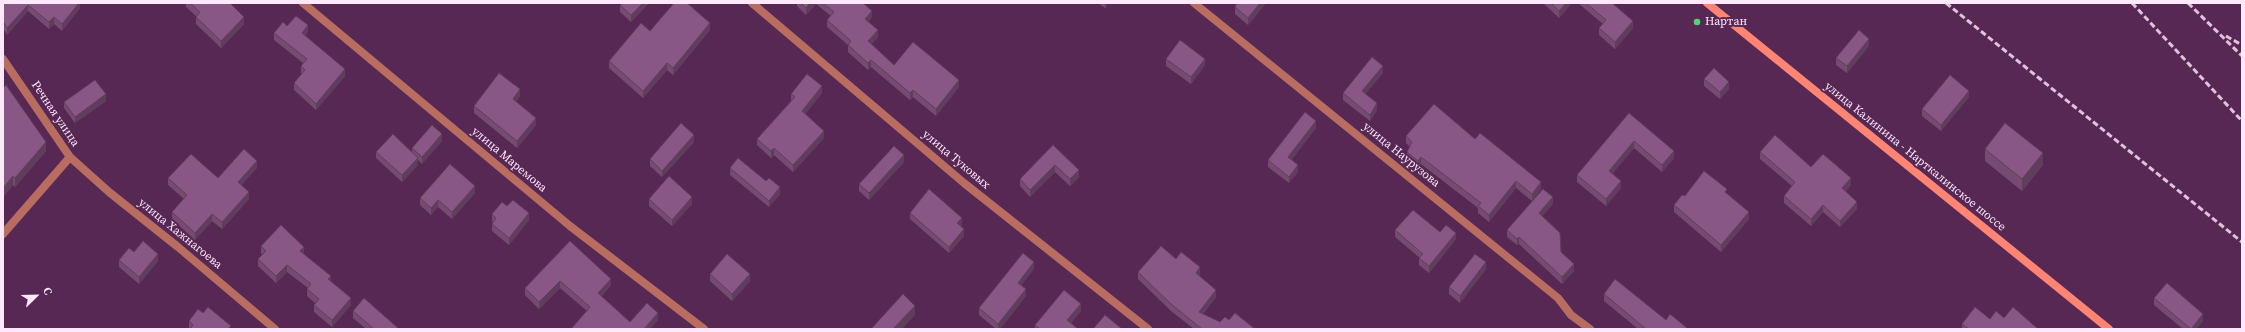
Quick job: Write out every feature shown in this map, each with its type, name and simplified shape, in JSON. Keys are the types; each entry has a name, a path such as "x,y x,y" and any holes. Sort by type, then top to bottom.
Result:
{"main road":[{"name":"улица Калинина - Нарткалинское шоссе","path":"1707,3 2109,329"}],"street":[{"name":"улица Маремова","path":"303,3 570,226 704,329"},
{"name":"улица Туковых","path":"752,3 964,184 1148,329"},
{"name":"улица Наурузова","path":"1194,3 1558,298 1572,315 1590,329"},
{"name":"Речная улица","path":"3,59 70,157 3,234"},
{"name":"улица Хажнагоева","path":"70,157 109,192 178,246 275,329"}],"building":[{"path":"4,3 79,3 62,24 54,17 49,22 28,5 7,28 3,21"},
{"path":"190,3 230,3 244,17 221,41 196,17 200,12"},
{"path":"622,3 643,3 631,15 620,5"},
{"path":"674,3 687,3 710,23 673,68 667,63 643,91 609,61 641,23 650,31"},
{"path":"801,3 810,3 806,8"},
{"path":"823,3 863,3 872,11 865,19 878,30 868,41 894,65 913,42 959,80 936,109 913,90 910,93 871,60 868,63 848,45 851,41 827,20 834,12"},
{"path":"1237,3 1260,3 1248,18 1235,7"},
{"path":"1551,3 1566,3 1559,11"},
{"path":"1586,3 1612,3 1633,21 1615,42 1599,28 1606,20"},
{"path":"296,16 308,25 302,33 345,69 316,104 294,83 305,70 301,66 307,59 274,33 283,22 287,26"},
{"path":"1859,30 1869,39 1847,66 1836,58"},
{"path":"1180,40 1205,59 1191,77 1166,59"},
{"path":"1372,57 1383,66 1362,91 1377,103 1370,115 1343,93"},
{"path":"1714,68 1729,82 1720,92 1704,79"},
{"path":"499,73 520,89 513,99 536,118 517,141 474,106"},
{"path":"807,74 822,86 802,111 824,131 793,165 774,148 771,151 757,139 795,97 791,94"},
{"path":"1950,75 1969,91 1941,125 1922,109"},
{"path":"95,80 106,94 75,117 64,102"},
{"path":"6,85 46,142 15,178 13,176 3,188 3,88"},
{"path":"1434,104 1475,139 1480,133 1541,182 1532,194 1516,181 1489,215 1478,206 1481,203 1421,157 1418,161 1407,152 1412,142 1406,136"},
{"path":"1305,112 1316,121 1288,157 1298,165 1289,177 1268,160"},
{"path":"1629,113 1674,151 1662,165 1634,141 1609,171 1621,181 1606,199 1577,175"},
{"path":"681,123 694,135 662,171 650,159"},
{"path":"2005,123 2043,153 2022,179 1985,149"},
{"path":"432,125 442,134 422,157 412,148"},
{"path":"393,134 418,158 402,175 376,152"},
{"path":"1775,135 1811,167 1823,154 1851,178 1842,188 1857,202 1840,221 1823,205 1811,219 1784,196 1795,182 1760,152"},
{"path":"1053,145 1079,170 1070,179 1055,165 1030,190 1020,179"},
{"path":"894,146 904,155 869,193 859,184"},
{"path":"244,149 257,161 238,182 249,192 222,222 212,214 195,233 172,212 187,195 168,178 191,154 218,178"},
{"path":"738,158 766,181 769,178 780,187 769,201 730,168"},
{"path":"450,164 475,186 452,212 438,200 431,208 420,198"},
{"path":"1704,171 1727,189 1725,192 1749,212 1721,245 1674,205 1682,195 1685,196"},
{"path":"669,176 692,197 672,220 649,199"},
{"path":"929,189 962,218 957,223 964,229 949,247 910,213"},
{"path":"1543,189 1553,197 1539,213 1560,233 1561,252 1574,264 1562,277 1519,237 1517,239 1507,230"},
{"path":"513,200 529,213 509,238 492,224 496,218 492,214 502,202 507,206"},
{"path":"1413,210 1440,232 1446,225 1456,233 1429,266 1419,258 1423,254 1395,230"},
{"path":"281,225 304,247 300,251 331,276 328,279 351,298 332,320 314,305 319,299 307,289 311,284 287,265 276,276 258,259 266,251 261,246"},
{"path":"143,241 158,254 139,277 119,260 129,248 134,252"},
{"path":"570,241 611,279 598,293 630,322 647,303 658,313 644,329 574,329 572,328 590,307 560,281 539,302 525,288"},
{"path":"1161,246 1176,259 1181,252 1200,267 1196,273 1216,290 1199,312 1220,322 1225,317 1229,320 1235,313 1255,329 1202,329 1171,304 1138,272"},
{"path":"1023,253 1034,262 1018,283 1026,289 998,324 979,308"},
{"path":"727,254 750,274 732,294 710,274"},
{"path":"1475,254 1486,262 1460,296 1449,287"},
{"path":"1615,279 1666,320 1670,314 1687,328 1646,329 1604,294"},
{"path":"2167,283 2203,314 2191,329 2154,298"},
{"path":"1064,290 1081,304 1067,320 1078,329 1040,329 1035,325"},
{"path":"903,294 915,306 893,329 871,329"},
{"path":"364,298 399,329 374,329 353,311"},
{"path":"208,307 231,326 228,329 190,329 193,325 189,321 198,309 203,313"},
{"path":"1975,307 1990,319 1996,311 2004,318 2013,307 2038,329 1969,329 1962,324"},
{"path":"1105,315 1122,329 1093,329"}],"railway":[{"path":"1946,3 2242,242"},
{"path":"2132,3 2242,121"},
{"path":"2188,3 2242,56"},
{"path":"2226,36 2242,45"}],"place":[{"name":"Нартан","path":"1697,22"}]}
